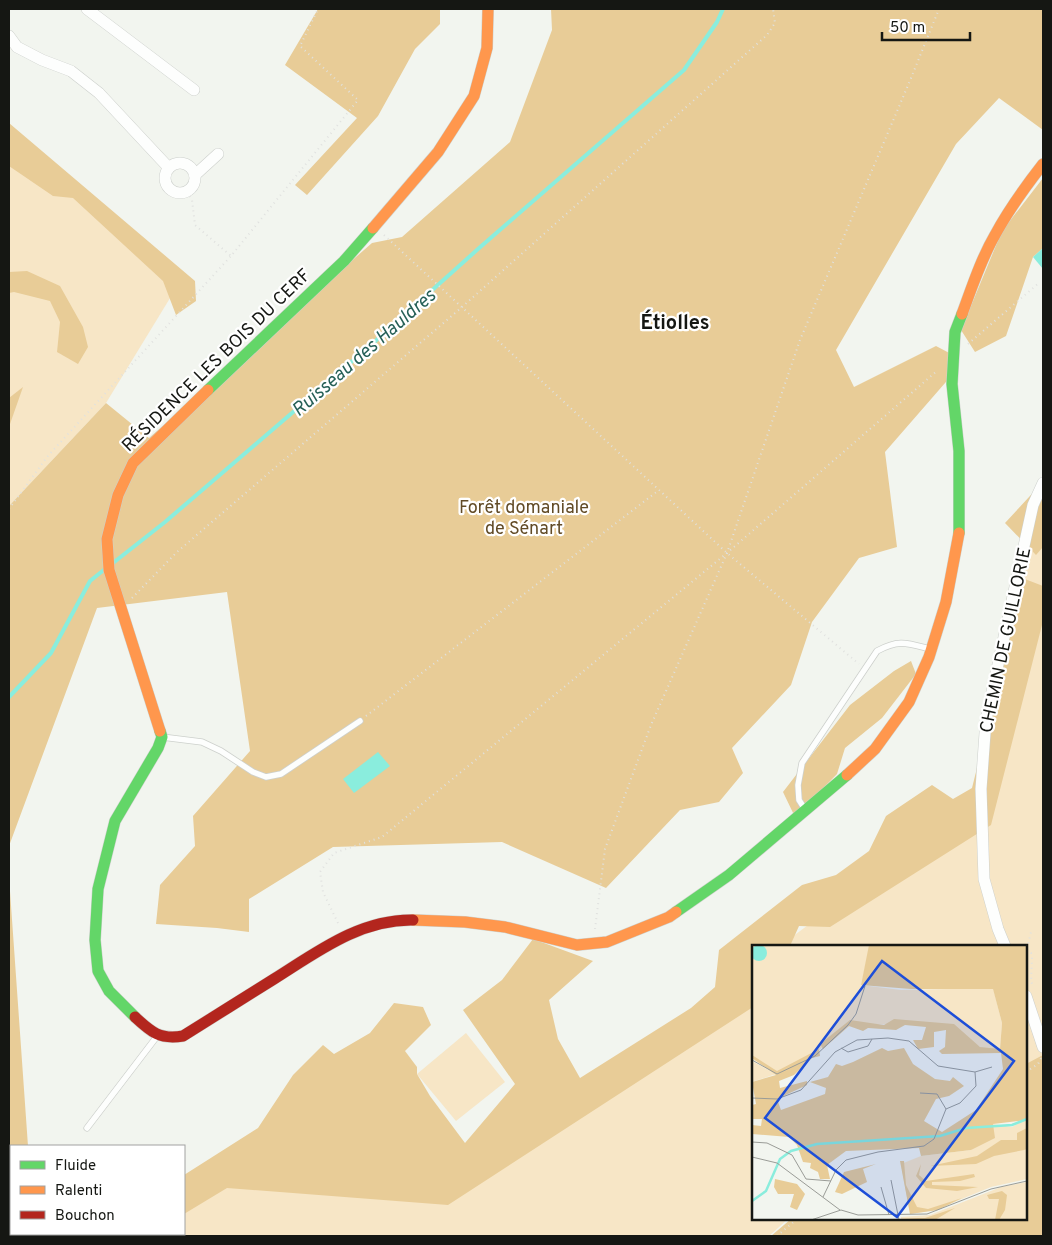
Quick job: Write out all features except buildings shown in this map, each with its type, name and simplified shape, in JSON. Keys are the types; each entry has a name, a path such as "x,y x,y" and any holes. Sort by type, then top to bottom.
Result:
{"street":[{"path":"87,9 194,90"},
{"name":"RÉSIDENCE LES BOIS DU CERF","path":"162,737 109,566 107,539 118,495 133,463 344,261 438,152 474,96 488,48 488,9"},
{"path":"9,36 17,47 42,60 72,71 98,93 169,168"},
{"path":"196,175 190,166 185,163 175,163 169,168 165,176 167,187 176,193 187,192 194,185 196,175 218,154"},
{"path":"162,737 158,748 115,821 98,889 95,940 98,971 109,991 147,1028 158,1035 171,1038 183,1036 344,936 365,927 403,920 466,922 505,927 577,945 607,942 669,917 729,875 831,790 875,749 908,702 932,649 946,602 959,536 959,451 952,384 955,332 974,281 994,236 1020,193 1043,164"},
{"name":"CHEMIN DE GUILLORIE","path":"1005,945 998,929 984,879 982,789 986,719 1033,505 1043,483"},
{"path":"1030,993 1043,1047"}],"lane":[{"path":"806,811 799,800 798,785 802,763 877,651 888,645 904,642 932,649"},
{"path":"162,737 202,742 221,750 253,772 266,777 281,774 360,721"},
{"path":"87,1128 158,1035"}],"path":[{"path":"9,509 46,457 231,256 358,100 300,46 318,9"},
{"path":"121,609 177,552 462,307 767,35 775,23 773,9"},
{"path":"594,944 606,849 651,725 727,553 800,340 909,83 938,9"},
{"path":"187,192 192,200 195,224 231,256"},
{"path":"374,226 727,553 865,668"},
{"path":"968,345 1040,282"},
{"path":"344,936 323,892 320,872 334,853 382,838 727,553 939,370"},
{"path":"360,721 659,490"},
{"path":"1027,949 1031,932"},
{"path":"1027,953 1031,953 1032,957 1030,993"},
{"path":"1027,1071 1038,1064 1043,1053"},
{"path":"777,1236 795,1220"}],"shaded area":[{"path":"9,129 178,285 106,403 9,506"},
{"path":"1043,495 1043,1057 1027,1066 1027,945 781,945 979,797 993,705"},
{"path":"752,967 752,1220 787,1220 769,1236 115,1236 185,1235 185,1187 522,1147"},
{"path":"466,1033 505,1082 456,1121 417,1074"}],"green space":[{"path":"318,9 440,9 440,24 415,49 378,116 307,195 295,185 357,118 285,65"},
{"name":"Forêt domaniale de Sénart","path":"551,9 1043,9 1043,130 999,98 956,144 836,350 854,387 936,346 955,356 952,375 885,452 897,547 859,558 812,622 791,685 732,748 743,773 719,802 680,810 606,888 502,842 333,847 249,899 249,932 156,924 160,885 195,846 193,816 250,751 227,592 97,608 9,846 9,506 106,403 149,438 372,243 402,237 510,142 552,30"},
{"path":"9,123 195,281 196,301 176,315 163,281 73,198 53,196 9,166"},
{"path":"1043,178 1043,248 1033,257 1006,336 975,352 961,330 1002,231"},
{"path":"27,271 60,286 83,327 88,347 78,364 57,352 60,322 50,301 14,292 9,293 9,272"},
{"path":"23,387 10,424 9,425 9,398"},
{"path":"1043,476 1043,547 1036,555 1005,523 1041,484"},
{"path":"1017,576 1043,586 1043,621 991,825 830,927 799,926 790,945 752,945 752,1008 448,1205 227,1188 185,1213 185,1174 258,1128 293,1075 323,1045 334,1054 370,1033 394,1003 423,1007 431,1025 405,1051 417,1067 417,1074 430,1096 465,1143 515,1084 463,1010 502,980 533,939 593,961 549,1000 558,1039 580,1078 691,1008 715,987 719,950 802,885 836,875 869,851 886,816 932,785 953,799 972,788 1015,616 1006,600"},
{"path":"911,661 916,674 882,718 845,748 837,774 795,817 783,792 850,705 894,671"},
{"path":"9,877 28,1145 10,1145 10,1235 102,1236 9,1236"},
{"path":"1043,1055 1043,1236 771,1236 790,1220 1027,1220 1027,1063"},
{"path":"106,1235 148,1235 146,1236"}],"water":[{"path":"1043,248 1043,269 1033,257"},
{"path":"378,752 390,766 354,793 343,779"}],"waterway":[{"name":"Ruisseau des Hauldres","path":"113,563 165,522 371,345 684,70 717,22 723,9"},
{"name":"Ruisseau des Hauldres","path":"9,697 51,653 90,581 105,569"}],"traffic: fast":[{"path":"208,390 344,261 373,228"},
{"path":"959,533 959,451 952,384 955,332 962,314"},
{"path":"135,1017 109,991 98,971 95,940 98,889 115,821 158,748 162,737 160,731"},
{"path":"676,912 729,875 847,775"}],"traffic: slow":[{"path":"373,228 438,152 474,96 487,48 488,9"},
{"path":"962,314 985,254 1000,225 1043,164"},
{"path":"160,731 109,570 107,539 118,495 133,463 208,390"},
{"path":"847,775 875,749 909,702 929,657 946,602 959,533"},
{"path":"413,920 465,922 505,927 577,945 607,942 669,917 676,912"}],"traffic: jam":[{"path":"135,1017 156,1034 168,1037 183,1036 306,958 340,939 375,925 413,920"}],"district":[{"name":"Étiolles","path":"675,322"}]}
